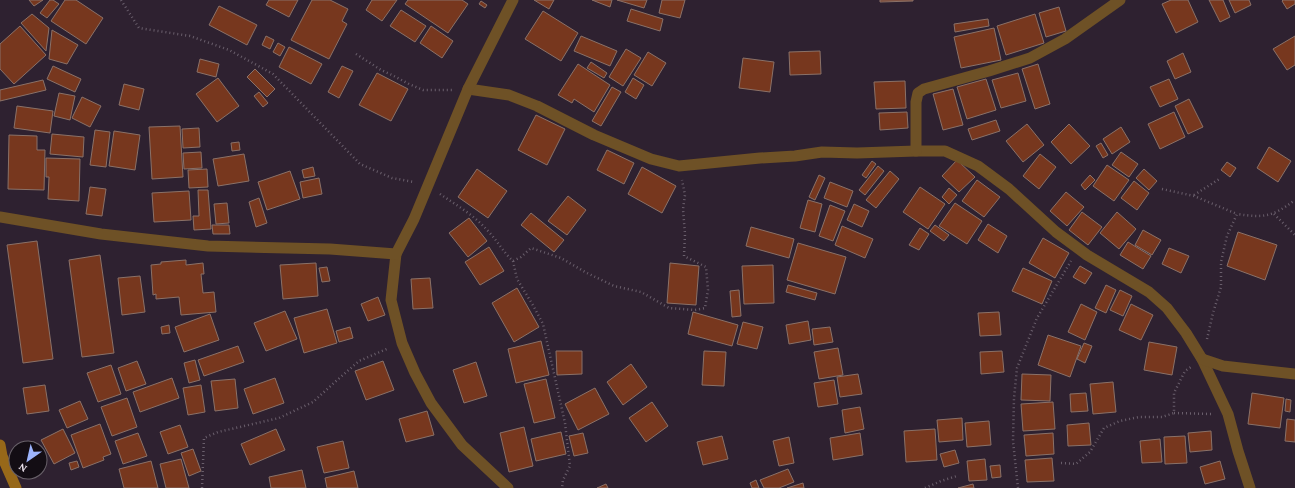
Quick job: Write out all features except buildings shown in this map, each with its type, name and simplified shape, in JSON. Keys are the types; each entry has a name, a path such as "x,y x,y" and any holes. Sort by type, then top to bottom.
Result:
{"main road":[{"path":"0,445 1,457 16,488"}],"street":[{"path":"508,488 462,445 431,403 415,373 402,342 391,300 396,254 414,219 446,138 468,89 513,0"},
{"path":"916,151 916,102 918,93 924,88 989,71 1030,58 1065,39 1120,0"},
{"path":"468,89 509,95 537,106 594,135 650,159 679,166 795,156 822,152 857,153 916,151 945,151 978,166 1009,189 1046,223 1087,255 1149,292 1167,308 1186,333 1202,359 1228,414 1250,488"},
{"path":"0,217 101,234 208,246 330,249 396,254"},
{"path":"1202,359 1223,366 1295,374"}],"path":[{"path":"121,0 139,28 190,36 229,50 273,74 360,164 392,178 428,185 478,220 489,231 503,252 513,262 518,280 543,324 565,423 570,466 563,480 562,488"},
{"path":"356,54 381,70 423,90 468,89"},
{"path":"513,262 531,248 561,258 614,286 641,292 669,308 695,310 705,308 708,290 706,267 684,256 685,234 683,209 685,195 679,166"},
{"path":"1194,196 1221,178"},
{"path":"1162,190 1194,196 1237,214 1256,217 1274,214 1295,200"},
{"path":"1174,413 1174,393 1185,371 1202,359 1221,287 1221,262 1227,236 1237,214"},
{"path":"1274,214 1295,235"},
{"path":"1018,488 1013,441 1014,398 1017,368 1037,318 1079,248"},
{"path":"202,488 204,438 218,432 279,418 313,402 359,361 402,342"},
{"path":"1062,463 1076,464 1090,452 1104,428 1120,422 1133,419 1162,417 1174,413 1228,414"},
{"path":"925,488 958,476"}]}
